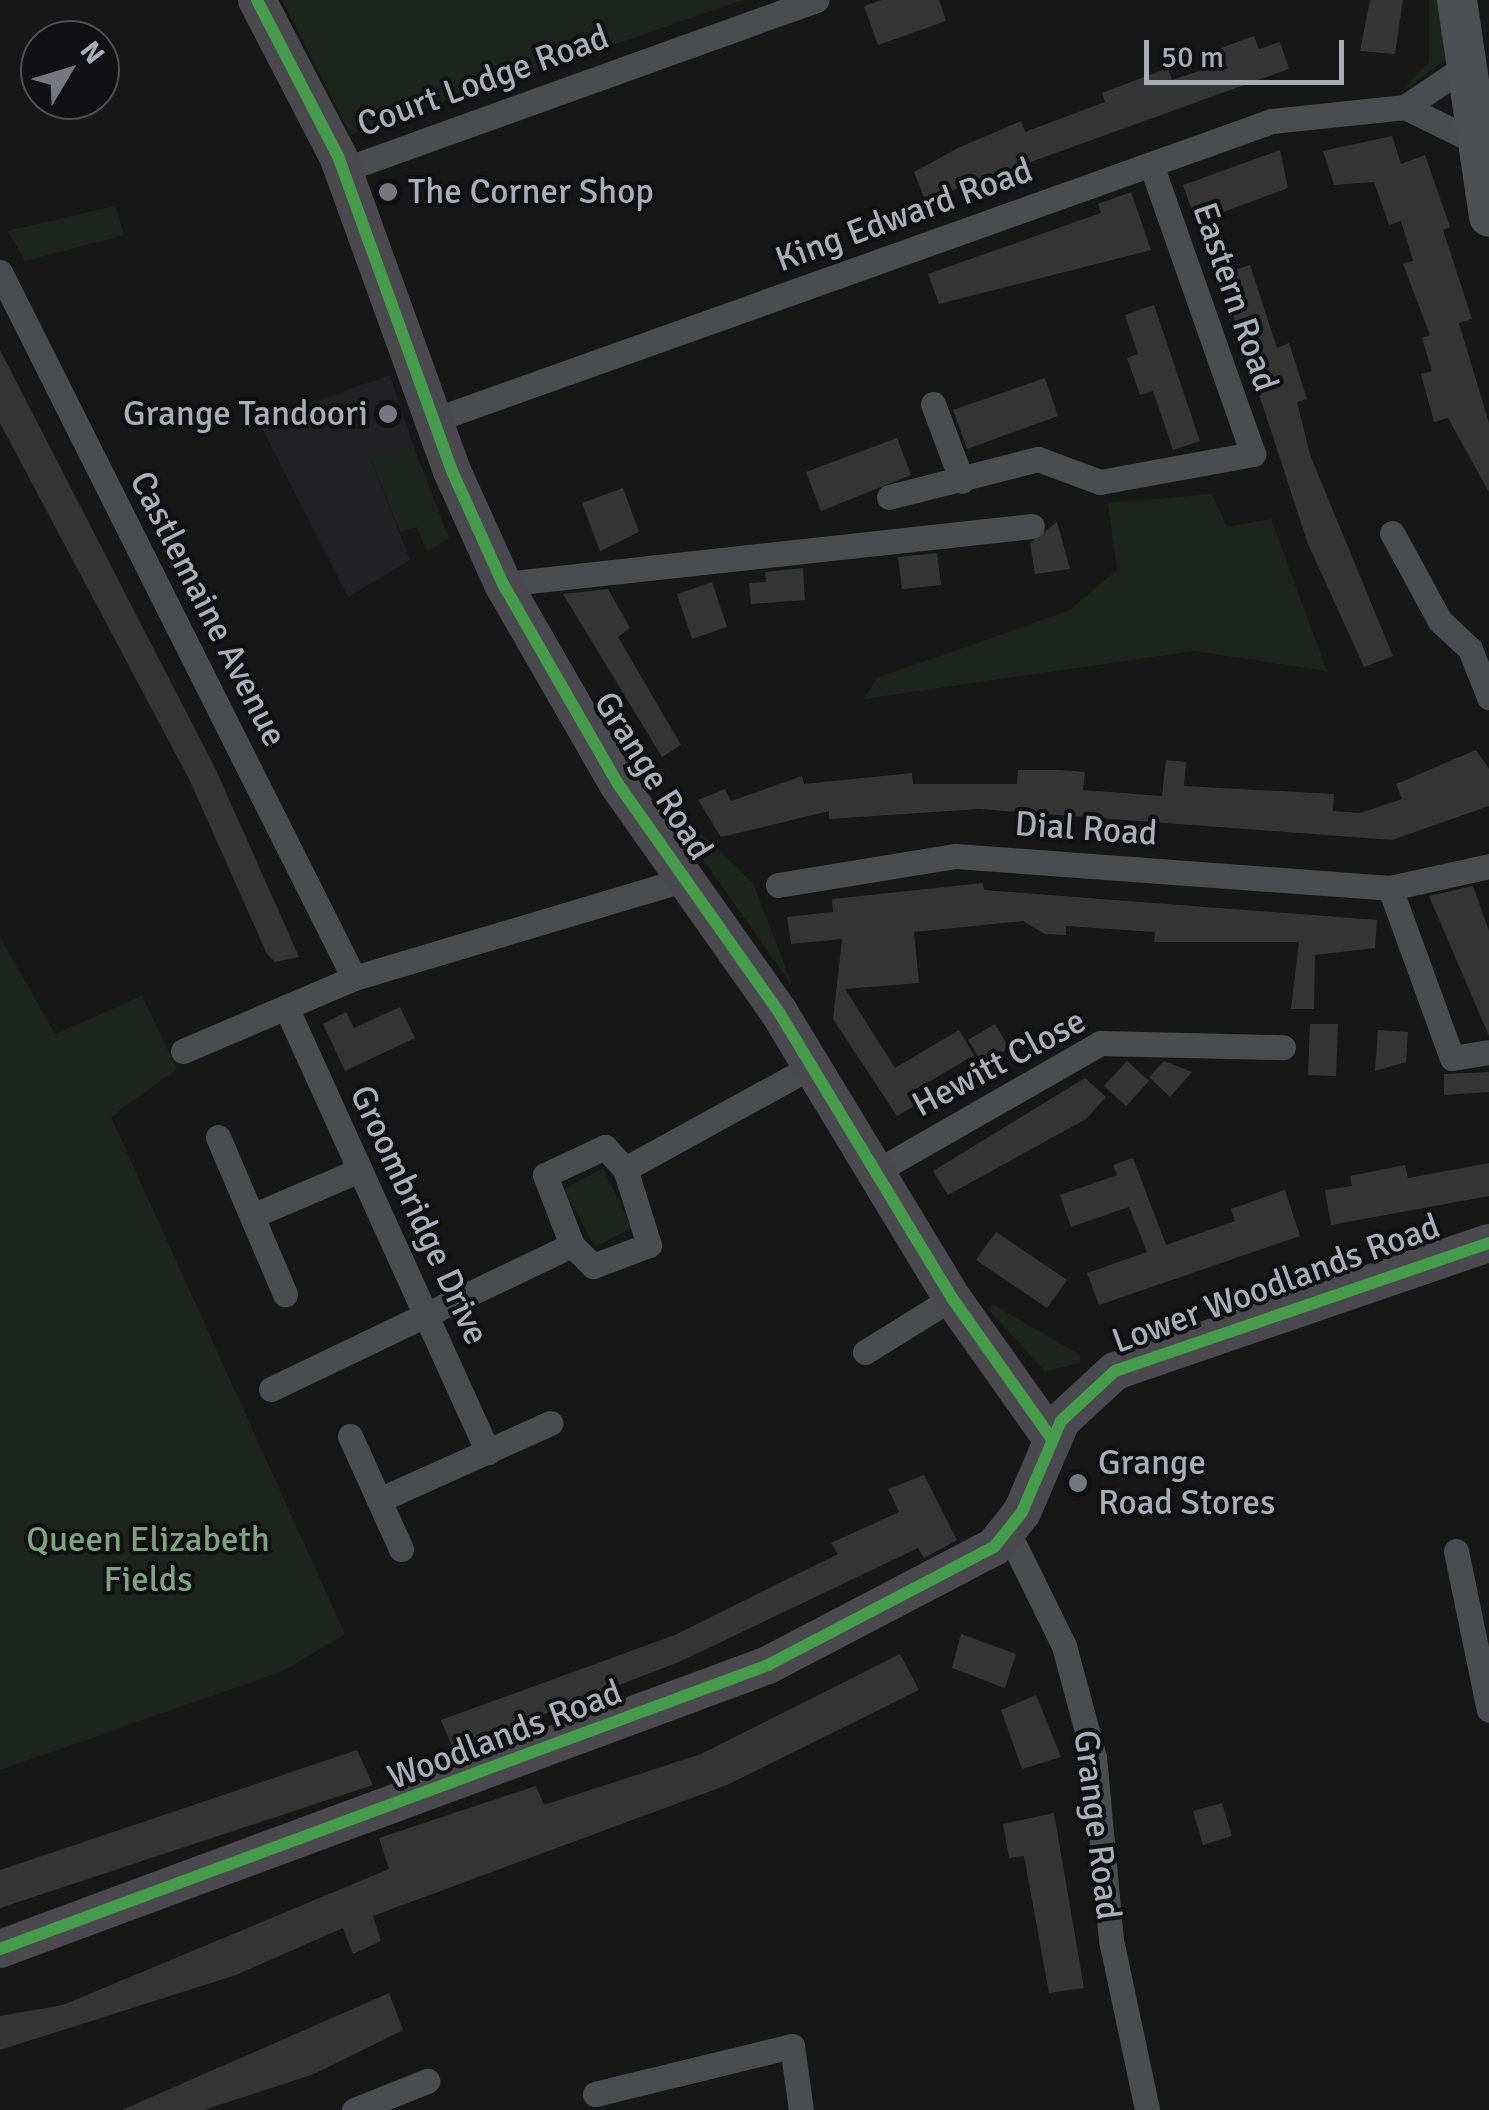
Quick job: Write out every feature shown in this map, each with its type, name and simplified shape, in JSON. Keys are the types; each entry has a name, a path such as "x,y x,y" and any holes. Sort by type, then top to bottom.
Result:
{"main road":[{"path":"1457,0 1489,218"}],"street":[{"name":"Grange Road","path":"257,0 344,170 434,420 503,584 683,880 812,1066 952,1298 1051,1438"},
{"name":"Court Lodge Road","path":"344,170 816,0"},
{"name":"King Edward Road","path":"434,420 1272,121 1405,107 1466,66"},
{"path":"1405,107 1476,142"},
{"name":"Eastern Road","path":"962,481 1038,460 1100,482 1252,454 1151,164"},
{"name":"Castlemaine Avenue","path":"0,272 354,978"},
{"path":"889,497 962,481 932,404"},
{"path":"503,584 1032,526"},
{"path":"1392,533 1440,621 1470,649 1489,697"},
{"name":"Dial Road","path":"778,885 960,856 1390,888 1489,866"},
{"path":"183,1051 354,978 683,880"},
{"path":"1390,888 1452,1058 1489,1052"},
{"name":"Groombridge Drive","path":"286,1007 488,1452"},
{"name":"Hewitt Close","path":"876,1172 1100,1043 1283,1047"},
{"path":"624,1169 812,1066"},
{"path":"218,1137 285,1294"},
{"path":"605,1147 624,1169 650,1244 593,1266 572,1245 545,1175 605,1147"},
{"path":"252,1216 360,1170"},
{"name":"Lower Woodlands Road","path":"1051,1438 1098,1383 1144,1358 1489,1244"},
{"path":"271,1388 572,1245"},
{"path":"866,1352 952,1298"},
{"path":"379,1500 550,1422"},
{"path":"350,1436 402,1549"},
{"path":"1008,1532 1051,1438"},
{"name":"Grange Road","path":"1008,1532 1064,1646 1094,1756 1111,1940 1147,2110"},
{"name":"Woodlands Road","path":"0,1948 738,1678 961,1570 1008,1532"},
{"path":"1456,1551 1489,1710"},
{"path":"595,2094 792,2046 801,2110"},
{"path":"354,2110 427,2081"}],"shaded area":[{"path":"390,375 413,445 371,460 410,560 348,597 259,422"}],"green space":[{"path":"282,0 743,0 351,135"},
{"path":"1429,0 1443,0 1445,60 1399,94 1429,62"},
{"path":"115,206 124,235 25,261 8,231"},
{"path":"413,445 449,538 427,552 417,527 400,532 371,459"},
{"path":"1212,494 1227,527 1271,519 1327,671 1194,651 864,699 877,678 1068,611 1117,570 1108,503"},
{"path":"653,789 753,883 793,987"},
{"name":"Queen Elizabeth Fields","path":"0,937 55,1034 142,996 177,1069 111,1117 345,1634 283,1671 0,1770"},
{"path":"603,1168 632,1228 595,1247 564,1189"},
{"path":"994,1305 1080,1355 1080,1363 1045,1371 987,1308"}],"building":[{"path":"882,0 939,0 946,21 878,45 864,6"},
{"path":"1370,0 1403,0 1395,54 1360,51"},
{"path":"1254,36 1259,49 1280,42 1289,69 925,200 914,172 958,148 1021,121 1025,132 1105,102 1102,93 1168,68 1172,80 1223,63 1218,49"},
{"path":"1392,136 1401,164 1425,155 1450,227 1443,230 1472,319 1459,323 1489,423 1489,492 1448,418 1434,422 1421,374 1432,371 1422,338 1430,335 1403,264 1413,261 1401,221 1389,225 1374,182 1334,185 1323,151"},
{"path":"1280,150 1288,188 1196,222 1183,185"},
{"path":"1131,192 1151,250 939,304 928,274 1101,213 1098,204"},
{"path":"1250,265 1277,348 1289,343 1307,399 1297,402 1310,455 1393,656 1364,667 1308,544 1220,275"},
{"path":"1154,305 1200,441 1173,450 1153,391 1140,395 1127,358 1138,354 1125,315"},
{"path":"0,350 215,768 299,957 275,962 267,954 190,781 0,423"},
{"path":"1045,378 1058,416 967,449 953,410"},
{"path":"897,438 911,475 821,511 806,472"},
{"path":"623,488 639,532 600,551 582,503"},
{"path":"1057,522 1070,569 1035,574 1030,543"},
{"path":"937,553 941,585 902,589 898,557"},
{"path":"803,568 805,600 751,604 749,583 766,582 765,572"},
{"path":"712,582 727,627 692,639 677,594"},
{"path":"608,589 630,628 618,637 681,745 662,757 563,594"},
{"path":"1476,750 1489,769 1489,806 1392,840 979,809 829,819 829,811 721,837 698,800 725,789 731,801 802,776 804,784 912,773 913,784 1017,784 1018,770 1085,772 1083,790 1162,796 1166,760 1186,762 1184,786 1334,794 1333,811 1360,813 1402,799 1396,784"},
{"path":"983,883 984,890 1377,920 1375,948 1315,955 1314,1009 1291,1009 1299,942 1154,942 1155,932 1066,926 1066,935 1045,934 1023,921 914,932 919,983 845,989 895,1068 959,1030 974,1055 914,1091 921,1102 897,1116 833,1019 842,939 791,944 787,917 833,912 832,899"},
{"path":"1473,886 1489,931 1489,1036 1429,896"},
{"path":"400,1007 415,1038 345,1071 323,1024 346,1012 354,1028"},
{"path":"995,1024 1009,1048 983,1064 968,1040"},
{"path":"1310,1024 1338,1024 1336,1076 1308,1075"},
{"path":"1378,1030 1408,1032 1406,1062 1375,1071"},
{"path":"1127,1061 1149,1081 1126,1106 1104,1086"},
{"path":"1164,1061 1192,1072 1170,1097 1149,1077"},
{"path":"1489,1072 1489,1092 1444,1095 1444,1074"},
{"path":"1085,1078 1106,1097 1086,1119 948,1195 933,1171"},
{"path":"1133,1158 1166,1245 1235,1221 1231,1209 1285,1190 1300,1236 1099,1305 1087,1273 1147,1252 1129,1207 1071,1227 1060,1195 1117,1175 1113,1165"},
{"path":"1489,1163 1489,1196 1331,1225 1325,1190 1352,1186 1350,1176 1405,1165 1408,1178"},
{"path":"996,1232 1067,1280 1047,1308 976,1260"},
{"path":"924,1475 957,1540 924,1558 918,1548 679,1662 453,1749 441,1720 675,1635 838,1554 831,1543 899,1512 888,1489"},
{"path":"961,1634 1016,1654 1005,1688 952,1668"},
{"path":"900,1654 919,1690 727,1785 373,1916 381,1941 353,1954 343,1928 236,1975 0,2050 0,2016 63,2005 389,1869 379,1838 536,1786 544,1805 701,1754"},
{"path":"1036,1695 1061,1757 1022,1769 1001,1710"},
{"path":"357,1750 373,1785 0,1908 0,1870"},
{"path":"1222,1803 1232,1836 1203,1845 1193,1811"},
{"path":"1054,1813 1084,1988 1049,1993 1024,1856 1009,1858 1003,1824"},
{"path":"389,1993 403,2030 314,2074 204,2110 122,2110"}],"cycle path":[{"path":"257,0 338,156 452,471 503,584 618,784 780,1014 952,1298 1051,1438"},
{"path":"0,1949 768,1665 994,1547 1022,1512 1061,1421 1115,1371 1489,1243"}],"place":[{"name":"The Corner Shop","path":"388,192"},
{"name":"Grange Tandoori","path":"388,414"},
{"name":"Grange Road Stores","path":"1078,1483"}]}
